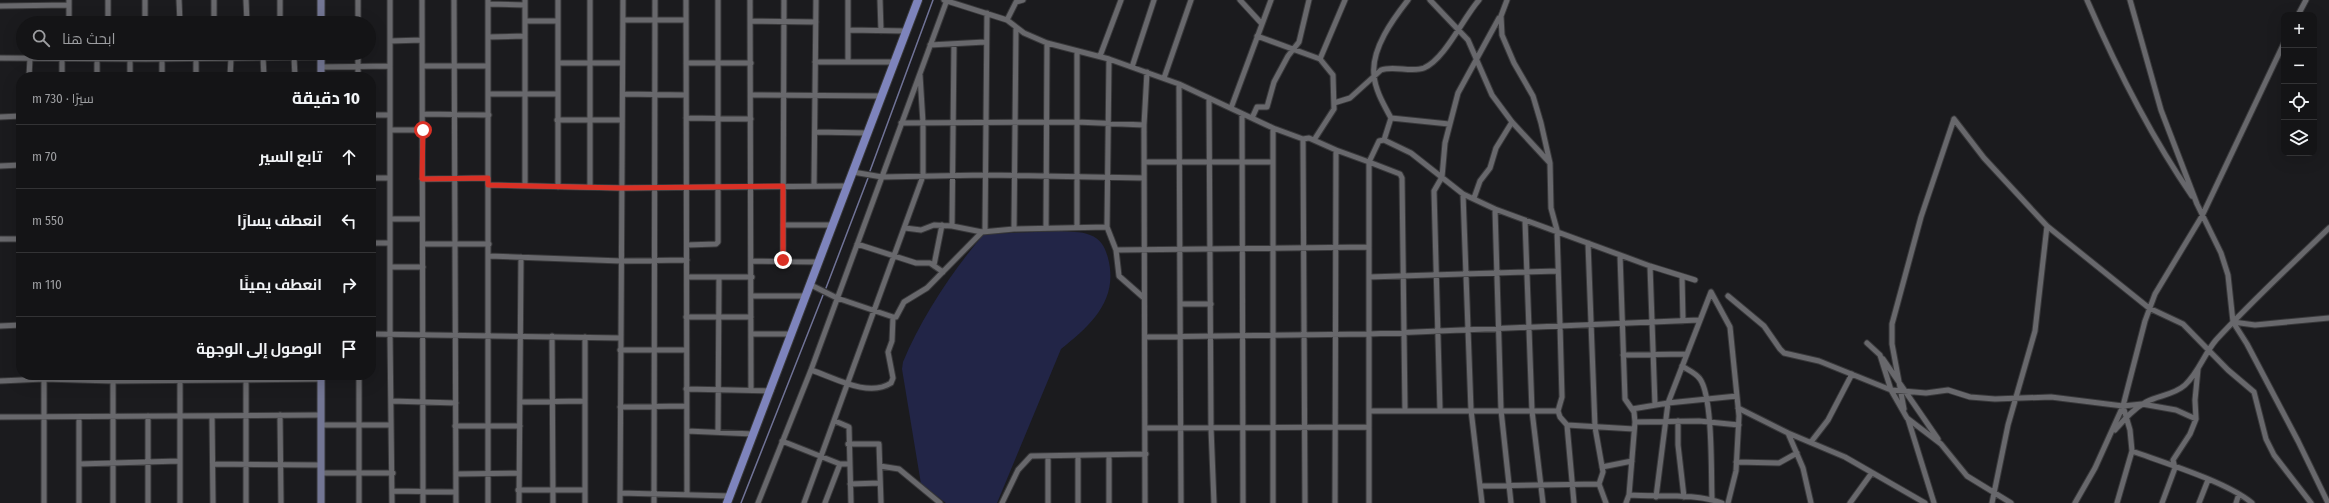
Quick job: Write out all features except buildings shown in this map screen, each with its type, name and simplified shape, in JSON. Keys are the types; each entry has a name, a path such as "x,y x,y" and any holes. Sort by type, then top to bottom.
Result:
{"main road":[{"path":"729,500 918,0"}],"street":[{"path":"108,0 108,16"},
{"path":"145,0 145,16"},
{"path":"179,0 180,16"},
{"path":"214,0 214,16"},
{"path":"246,0 247,16"},
{"path":"280,0 280,16"},
{"path":"321,0 321,16"},
{"path":"358,0 358,16"},
{"path":"390,0 390,335 393,473 392,503"},
{"path":"422,0 423,503"},
{"path":"454,0 456,503"},
{"path":"558,0 558,187"},
{"path":"590,0 590,187"},
{"path":"620,503 623,0"},
{"path":"654,503 655,0"},
{"path":"686,0 687,494"},
{"path":"687,245 718,244 718,0"},
{"path":"750,0 752,186 751,390"},
{"path":"783,260 782,96 784,0"},
{"path":"814,186 816,0"},
{"path":"848,0 848,62"},
{"path":"880,0 881,31"},
{"path":"758,503 811,370 946,0 1007,20 1016,27 1047,43 1100,56 1164,78 1273,128 1303,139 1309,138 1402,176 1405,411"},
{"path":"1007,20 1016,1 1023,0"},
{"path":"1100,56 1120,1 1114,0"},
{"path":"1132,67 1154,0"},
{"path":"1164,78 1191,0"},
{"path":"1240,0 1262,24"},
{"path":"1231,108 1270,0"},
{"path":"1252,118 1258,107 1267,107 1274,82 1293,49 1299,42 1308,0"},
{"path":"1320,59 1345,0"},
{"path":"1369,503 1369,162 1376,144 1384,140 1391,118 1380,97 1374,75 1378,50 1394,20 1408,0"},
{"path":"1430,0 1468,40 1486,84 1512,122 1550,163"},
{"path":"1334,103 1350,98 1374,75 1385,69 1424,68 1440,55 1479,0"},
{"path":"1440,410 1434,192 1442,177 1443,150 1458,93 1501,16 1507,0"},
{"path":"2087,0 2106,43 2160,146 2197,204"},
{"path":"2130,0 2155,92 2197,204 2221,253 2228,275 2232,322 2244,337 2295,435 2328,503"},
{"path":"2300,12 2306,0"},
{"path":"488,503 488,2 525,3 525,186"},
{"path":"0,6 69,3 69,16"},
{"path":"811,285 837,298 896,317 904,302 921,294 983,231 985,176 984,123 986,13"},
{"path":"1501,16 1504,40 1537,109 1550,163 1551,208 1557,230 1562,397 1558,411 1560,417 1567,425 1574,503"},
{"path":"525,20 558,22"},
{"path":"623,20 686,20"},
{"path":"751,21 816,22"},
{"path":"1014,229 1016,27"},
{"path":"848,30 906,31"},
{"path":"488,37 525,36"},
{"path":"1257,36 1320,59 1333,75 1334,103 1332,114 1314,140"},
{"path":"390,41 422,40"},
{"path":"930,45 985,42"},
{"path":"1046,228 1045,177 1047,43"},
{"path":"952,226 954,44"},
{"path":"2075,503 2111,434 2123,406 2149,308 2165,277 2202,216 2282,48"},
{"path":"1077,51 1077,228"},
{"path":"0,58 16,58"},
{"path":"1109,59 1107,123 1107,227 1116,250 1119,276 1144,298"},
{"path":"29,72 30,60"},
{"path":"62,60 62,72"},
{"path":"97,60 97,72"},
{"path":"130,60 130,72"},
{"path":"162,60 162,72"},
{"path":"196,60 196,72"},
{"path":"230,72 231,60"},
{"path":"264,60 264,72"},
{"path":"294,60 295,72"},
{"path":"320,60 321,72"},
{"path":"358,60 358,72"},
{"path":"815,62 895,62"},
{"path":"558,63 622,63"},
{"path":"686,63 751,63"},
{"path":"321,67 390,66"},
{"path":"423,66 488,66"},
{"path":"804,503 923,176 923,123 920,72"},
{"path":"1145,503 1144,124 1147,72"},
{"path":"1179,84 1181,503"},
{"path":"488,94 557,94"},
{"path":"623,94 686,95"},
{"path":"751,95 882,96"},
{"path":"1209,98 1212,335 1211,428 1214,503"},
{"path":"423,114 488,115"},
{"path":"1242,114 1243,503"},
{"path":"376,115 390,115"},
{"path":"0,117 16,116"},
{"path":"686,118 751,119"},
{"path":"1391,118 1449,124"},
{"path":"1934,503 1904,409 1891,334 1895,309 1930,189 1954,119 1984,158 2047,226 2149,308 2183,324 2208,350 2254,392 2266,439 2274,455 2312,503"},
{"path":"557,120 622,120"},
{"path":"901,123 1077,122 1144,124"},
{"path":"1474,198 1480,181 1490,168 1496,148 1512,122"},
{"path":"1273,128 1273,503"},
{"path":"390,130 423,130"},
{"path":"815,132 868,133"},
{"path":"1303,139 1305,503"},
{"path":"1384,140 1411,153 1463,194 1525,220 1557,230 1650,266 1695,280"},
{"path":"1336,150 1334,248 1336,334 1336,503"},
{"path":"1144,162 1272,162"},
{"path":"0,166 16,165"},
{"path":"853,172 882,177 1014,176 1144,178"},
{"path":"376,178 390,178"},
{"path":"422,179 488,178"},
{"path":"488,185 621,188 848,186"},
{"path":"1463,194 1471,410 1482,503"},
{"path":"1495,208 1501,410 1512,503"},
{"path":"390,219 422,219"},
{"path":"1525,220 1532,411 1543,503"},
{"path":"783,225 833,225"},
{"path":"905,228 921,230 928,226 942,225 983,231 1107,227"},
{"path":"934,265 942,225"},
{"path":"1992,503 2008,425 2035,331 2047,226"},
{"path":"1728,296 1764,326 1784,353 1819,361 1891,390 1926,393 1948,390 1970,397 1995,399 2016,397 2052,397 2123,406 2142,404 2177,391 2188,382 2208,350 2232,322 2329,228"},
{"path":"0,239 16,239"},
{"path":"376,243 390,243"},
{"path":"1588,243 1595,428 1603,476 1599,484 1606,503"},
{"path":"423,244 489,244"},
{"path":"857,244 916,263 927,262 943,272"},
{"path":"1116,250 1369,247"},
{"path":"1620,255 1622,355 1625,399 1632,408 1635,422 1629,495 1626,503"},
{"path":"489,256 621,261 687,260"},
{"path":"519,503 522,257"},
{"path":"752,260 819,262"},
{"path":"1650,266 1655,405"},
{"path":"390,267 423,267"},
{"path":"1369,277 1558,271"},
{"path":"1682,276 1682,321"},
{"path":"687,277 752,277"},
{"path":"718,432 719,277"},
{"path":"1656,497 1668,403 1711,292 1730,327 1738,408 1739,425 1736,462 1728,503"},
{"path":"751,296 806,296"},
{"path":"1181,304 1211,304"},
{"path":"686,317 751,317"},
{"path":"811,370 866,388 877,388 888,385 892,380 888,352 892,341 893,317"},
{"path":"2232,322 2255,325 2329,318"},
{"path":"1145,337 1369,334 1699,320"},
{"path":"0,326 16,326"},
{"path":"376,334 456,334 488,336 621,338"},
{"path":"751,334 792,334"},
{"path":"552,336 553,503"},
{"path":"584,337 585,503"},
{"path":"1867,343 1880,355 1907,392 1941,444 1967,476 2011,503"},
{"path":"620,350 686,350"},
{"path":"1622,355 1687,354"},
{"path":"1880,355 1891,390 1904,409"},
{"path":"1682,366 1700,379 1706,399 1709,422 1712,499"},
{"path":"2162,503 2175,468 2173,460 2190,434 2196,419 2195,400 2198,368"},
{"path":"1811,442 1828,420 1852,374"},
{"path":"0,381 16,380"},
{"path":"44,380 44,503"},
{"path":"113,380 113,503"},
{"path":"180,380 180,503"},
{"path":"246,380 246,503"},
{"path":"321,380 321,503"},
{"path":"359,380 359,503"},
{"path":"686,389 770,391"},
{"path":"1632,408 1737,396"},
{"path":"520,402 585,401"},
{"path":"391,402 456,403"},
{"path":"2111,434 2126,417 2142,404 2176,410 2196,419"},
{"path":"620,407 686,406"},
{"path":"2117,503 2132,451 2123,406"},
{"path":"1738,408 1788,433 1845,457 1871,474 1925,503"},
{"path":"1369,411 1558,411"},
{"path":"0,417 321,415"},
{"path":"148,416 148,503"},
{"path":"212,416 213,503"},
{"path":"280,416 281,503"},
{"path":"79,417 79,503"},
{"path":"1907,418 1941,444"},
{"path":"835,421 850,429 848,444 851,503"},
{"path":"1635,422 1678,421 1739,425"},
{"path":"1678,421 1678,445 1684,497"},
{"path":"321,425 391,425"},
{"path":"1567,425 1595,428 1634,429"},
{"path":"455,426 520,426"},
{"path":"1145,428 1369,427"},
{"path":"687,431 754,434"},
{"path":"1788,433 1807,481 1811,503"},
{"path":"782,441 840,464 849,464"},
{"path":"848,444 878,443 881,503"},
{"path":"2132,451 2208,480 2239,494 2252,503"},
{"path":"1736,462 1779,463 1797,453"},
{"path":"1002,503 1018,470 1029,458 1033,456 1078,457 1146,454"},
{"path":"1109,456 1109,503"},
{"path":"1048,457 1048,503"},
{"path":"1078,457 1078,503"},
{"path":"79,464 179,461"},
{"path":"1602,467 1632,461"},
{"path":"213,464 321,464"},
{"path":"825,503 840,464"},
{"path":"880,466 899,469 940,503"},
{"path":"321,473 393,473"},
{"path":"456,474 519,473"},
{"path":"1850,503 1871,474"},
{"path":"2199,503 2208,480"},
{"path":"850,484 880,483"},
{"path":"1480,486 1572,486 1599,484"},
{"path":"518,490 585,490"},
{"path":"392,491 456,492"},
{"path":"620,493 687,494 729,500"},
{"path":"2236,503 2239,494"},
{"path":"1629,495 1684,497 1693,500 1705,501 1712,499 1722,503"}],"shaded area":[{"path":"1059,231 1079,232 1086,234 1094,237 1102,244 1108,258 1110,273 1110,287 1106,299 1100,310 1083,331 1061,349 997,503 946,503 921,484 902,369 903,362 910,345 928,312 949,279 984,234"}],"waterway":[{"path":"870,171 933,0"},
{"path":"826,288 868,178"},
{"path":"741,503 823,295"}],"route":[{"path":"423,130 422,179 488,178 488,185 558,187 621,188 783,186 783,260"}]}
